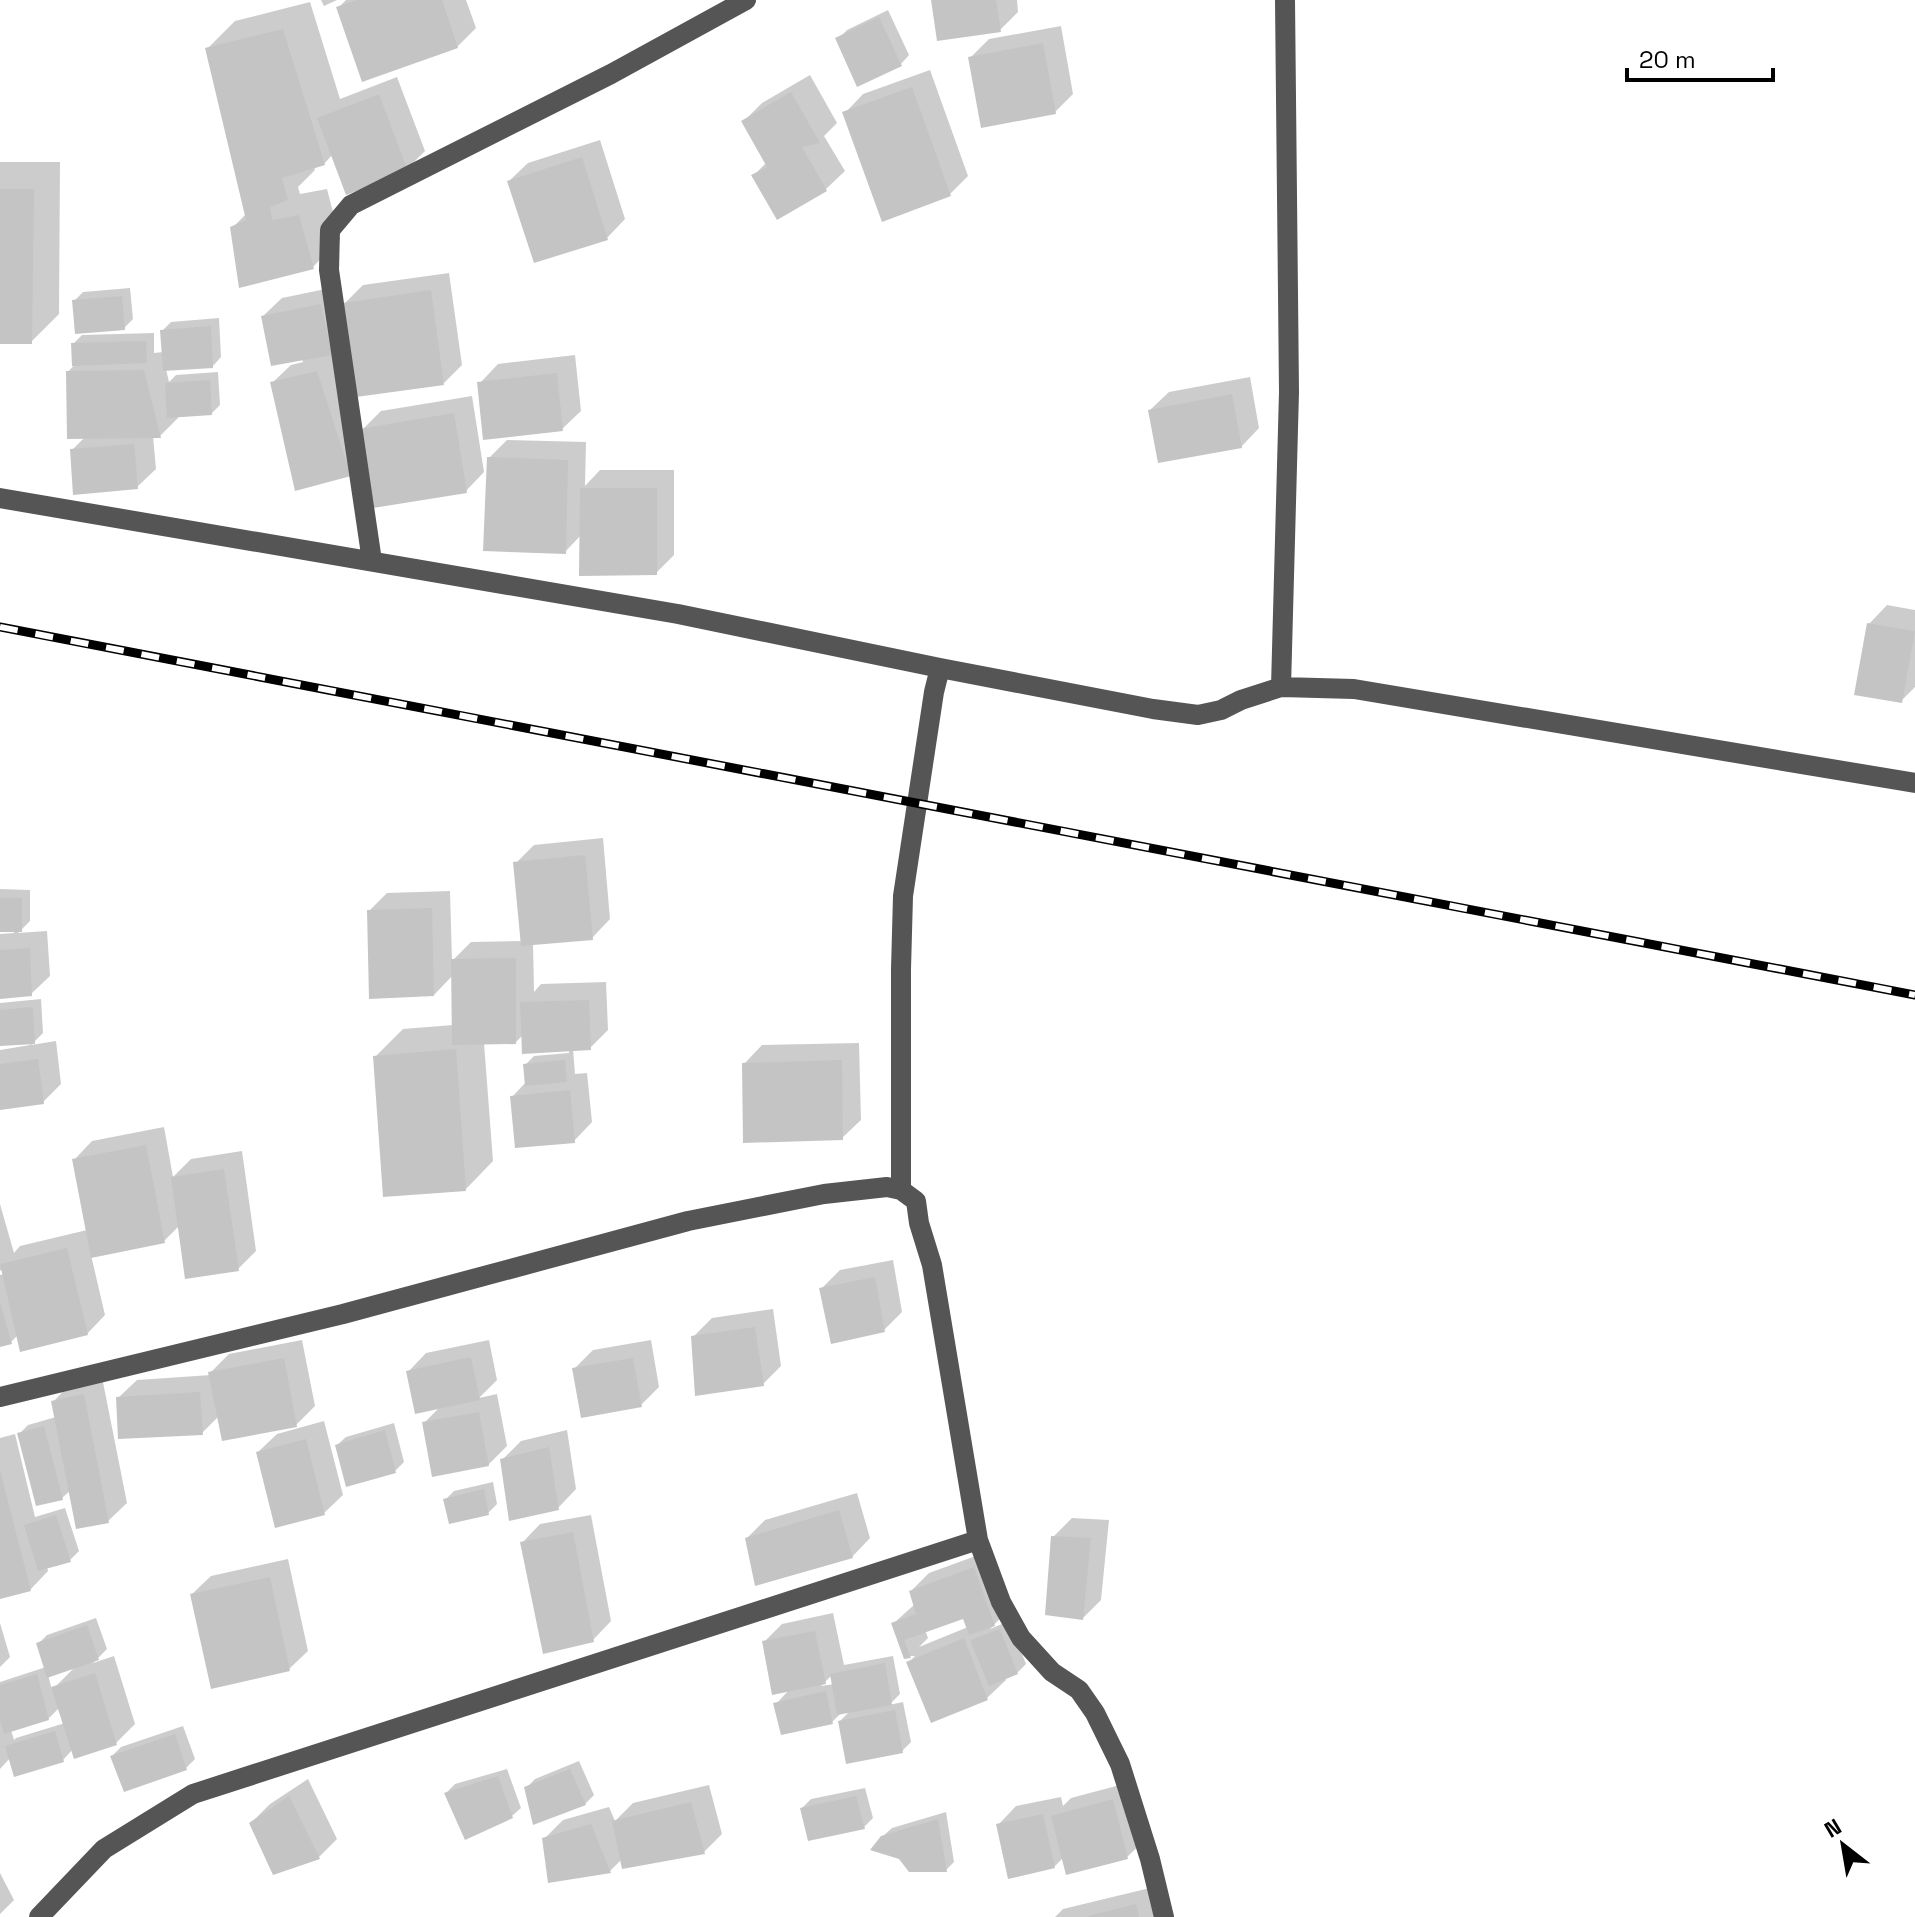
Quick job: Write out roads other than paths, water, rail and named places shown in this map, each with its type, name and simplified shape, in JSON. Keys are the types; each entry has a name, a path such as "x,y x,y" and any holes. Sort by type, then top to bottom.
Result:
{"street":[{"path":"372,561 329,270 330,230 351,205 611,74 746,0"},
{"path":"1281,687 1289,392 1285,0"},
{"path":"0,498 678,614 1153,709 1198,715 1221,710 1281,687 1354,689 1915,783"},
{"path":"901,1190 903,896 940,668"},
{"path":"0,1397 343,1314 688,1221 824,1194 887,1187 901,1190 916,1201 919,1223 932,1265 978,1540 1001,1602 1021,1638 1052,1672 1079,1690 1095,1713 1124,1775 1164,1917"},
{"path":"39,1917 104,1849 193,1794 978,1540"}],"railway":[{"path":"0,627 1915,995"}]}
